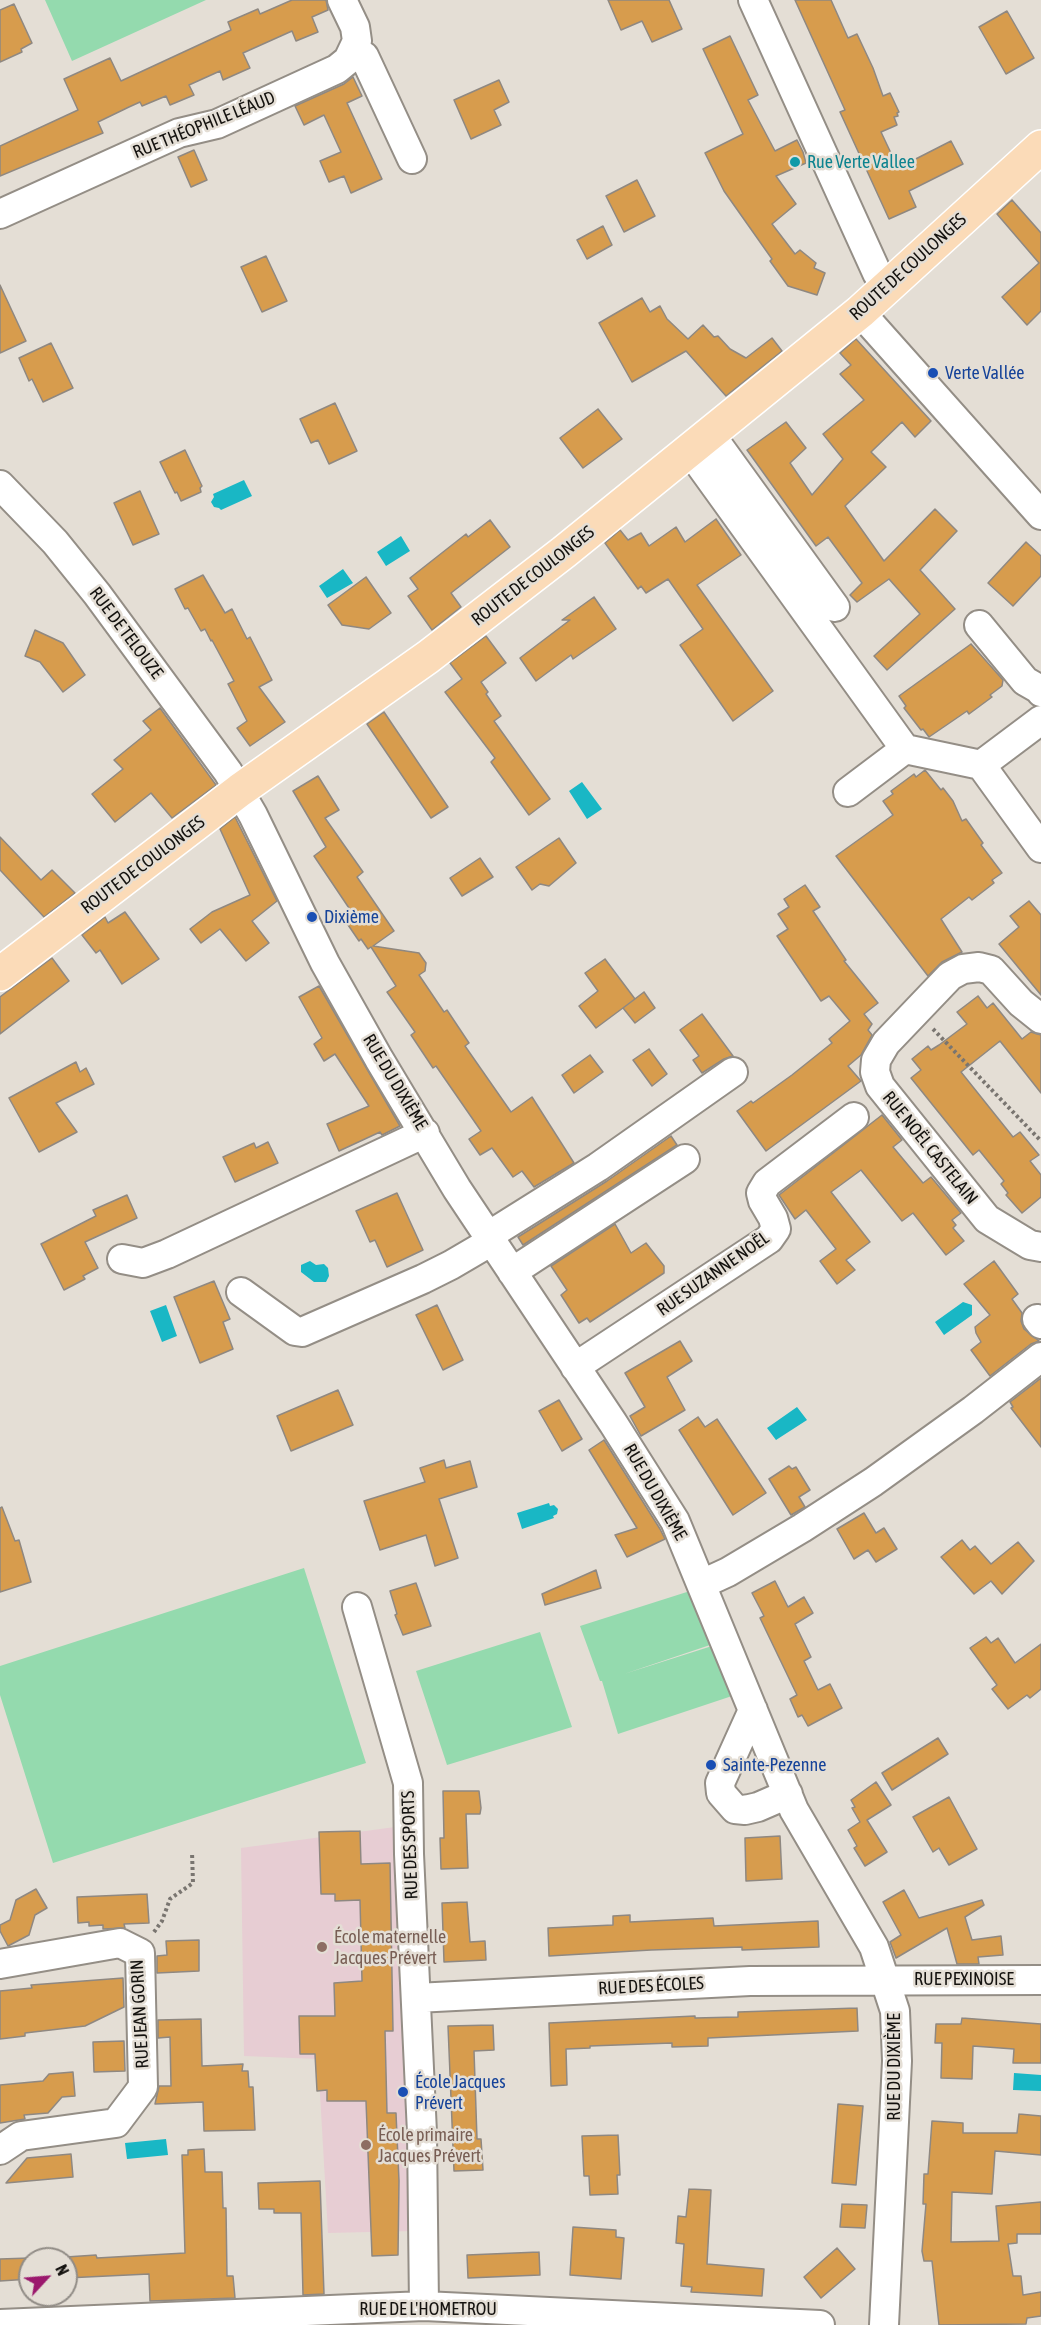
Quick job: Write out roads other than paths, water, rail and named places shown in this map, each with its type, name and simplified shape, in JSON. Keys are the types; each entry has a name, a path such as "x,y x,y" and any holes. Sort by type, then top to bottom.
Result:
{"main road":[{"name":"ROUTE DE COULONGES","path":"0,974 240,790 428,657 564,552 860,312 1041,147"}],"street":[{"path":"342,0 355,27 357,40 354,51 364,56 412,159"},
{"path":"753,0 877,273 886,287"},
{"name":"RUE THÉOPHILE LÉAUD","path":"0,214 179,133 217,124 337,69 348,60 354,51"},
{"path":"860,312 1041,515"},
{"path":"700,442 835,607"},
{"path":"700,442 905,749 981,765 1041,848"},
{"name":"RUE DE TELOUZE","path":"0,484 55,542 97,594 201,733 240,790"},
{"path":"979,625 1025,681 1041,692"},
{"path":"981,765 1041,720"},
{"path":"848,792 905,749"},
{"name":"RUE DU DIXIÈME","path":"240,790 325,963 457,1189 647,1475 675,1521 794,1810 874,1947 896,2011 897,2061 884,2325"},
{"name":"RUE NOËL CASTELAIN","path":"1041,1019 1021,1003 991,970 979,967 963,969 950,976 886,1043 876,1060 875,1072 880,1086 991,1223 1029,1245 1041,1247"},
{"path":"241,1292 295,1331 302,1332 442,1270 598,1167 733,1072"},
{"name":"RUE SUZANNE NOËL","path":"575,1367 769,1239 776,1229 761,1192 767,1183 854,1117"},
{"path":"122,1259 143,1263 167,1254 425,1133"},
{"path":"512,1272 685,1159"},
{"path":"702,1584 728,1572 774,1545 873,1482 973,1410 1041,1357"},
{"name":"RUE DES SPORTS","path":"357,1607 408,1783 409,1854 422,2133 424,2306"},
{"path":"753,1710 720,1783 721,1793 735,1809 745,1810 788,1794"},
{"name":"RUE JEAN GORIN","path":"0,1964 120,1943 140,1953 143,2087 116,2123 21,2136 0,2150"},
{"name":"RUE DES ÉCOLES","path":"416,1998 750,1981 886,1980"},
{"name":"RUE PEXINOISE","path":"886,1980 1041,1980"},
{"name":"RUE DE L'HOMETROU","path":"0,2324 424,2306 820,2325"}],"water":[{"path":"244,480 252,496 221,510 214,507 211,502 213,494"},
{"path":"401,536 410,551 386,566 377,552"},
{"path":"343,569 353,583 327,598 319,586"},
{"path":"582,782 602,809 587,819 569,791"},
{"path":"310,1261 316,1265 324,1264 328,1268 329,1276 326,1282 314,1282 301,1272 301,1265"},
{"path":"963,1302 972,1305 972,1315 944,1335 935,1322"},
{"path":"166,1305 177,1336 162,1342 150,1311"},
{"path":"797,1407 807,1420 776,1440 767,1428"},
{"path":"549,1503 550,1506 554,1505 558,1509 554,1518 522,1529 517,1513"},
{"path":"1014,2073 1041,2075 1041,2091 1013,2090"},
{"path":"166,2139 168,2155 127,2159 125,2143"}],"place":[{"name":"Rue Verte Vallee","path":"795,162"},
{"name":"Verte Vallée","path":"933,373"},
{"name":"Dixième","path":"312,917"},
{"name":"Sainte-Pezenne","path":"711,1765"},
{"name":"École maternelle Jacques Prévert","path":"322,1947"},
{"name":"École Jacques Prévert","path":"403,2092"},
{"name":"École primaire Jacques Prévert","path":"366,2145"}]}
